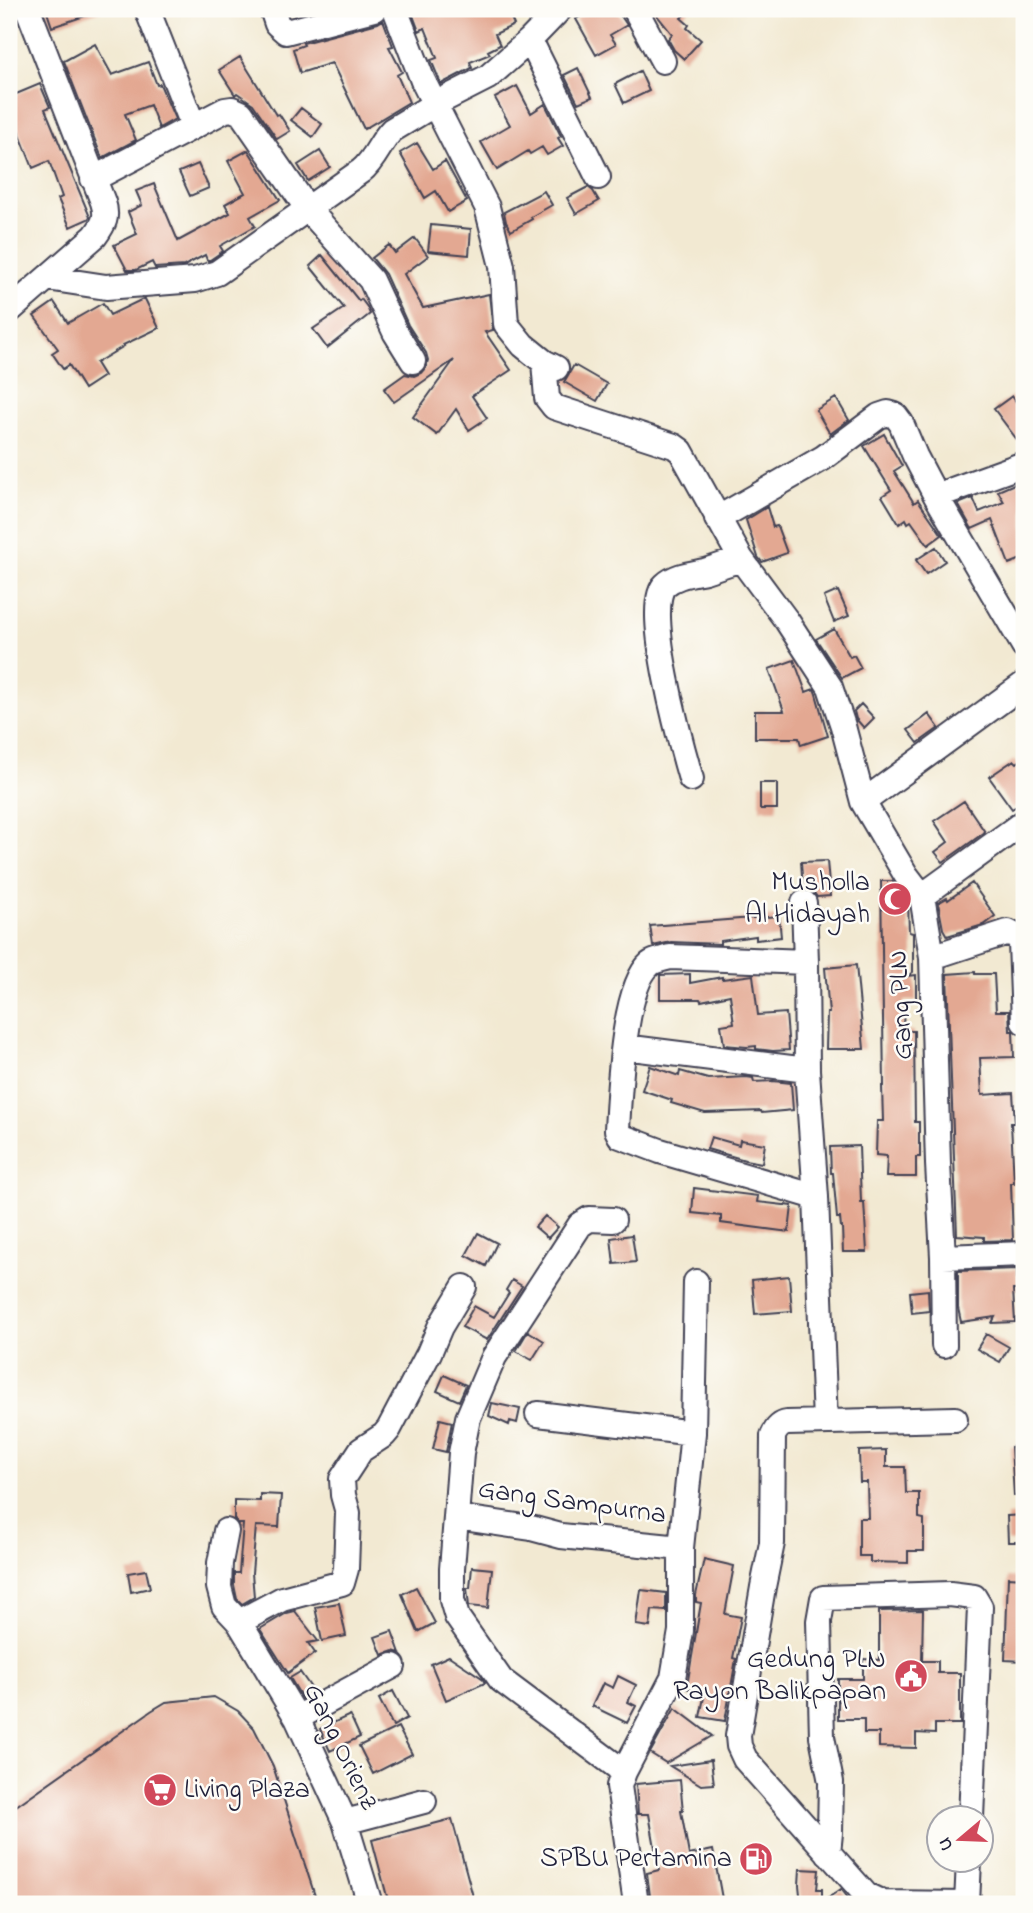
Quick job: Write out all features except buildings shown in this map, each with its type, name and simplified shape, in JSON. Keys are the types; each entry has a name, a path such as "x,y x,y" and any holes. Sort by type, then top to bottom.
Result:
{"street":[{"path":"9,311 95,236 106,220 106,211 28,9"},
{"path":"147,9 193,125"},
{"path":"277,19 286,32 290,32 374,9"},
{"path":"395,9 423,81 435,104"},
{"path":"47,278 106,287 195,280 217,273 370,164 392,130 488,77 560,9"},
{"path":"635,9 663,61"},
{"path":"530,40 598,177"},
{"name":"Gang PLN","path":"435,104 487,207 502,266 506,324 523,345 552,366 547,398 550,404 674,446 681,451 741,559 787,621 830,687 863,802 906,875 922,896 932,957 944,1345"},
{"path":"93,179 225,110 232,109 241,113 307,208 371,281 413,360"},
{"path":"717,519 823,458 879,416 888,413 895,415 936,496 1024,646"},
{"path":"936,496 1024,464"},
{"path":"691,779 672,708 662,656 659,597 663,587 673,580 741,559"},
{"path":"863,802 1024,684"},
{"path":"922,896 1024,822"},
{"path":"804,903 807,1070 816,1197 825,1422"},
{"path":"932,957 1007,932 1018,937 1021,943 1024,1022"},
{"path":"806,962 670,957 650,964 640,976 628,1013 617,1130 620,1136 660,1151 816,1197"},
{"path":"624,1047 807,1070"},
{"name":"Gang Sampurna","path":"613,1220 589,1219 580,1225 494,1357 468,1418 461,1453 452,1600 457,1617 501,1680 624,1772"},
{"path":"943,1257 1024,1254"},
{"name":"Gang Sampurna","path":"636,1904 619,1786 673,1678 681,1631 681,1548 693,1433 696,1282"},
{"path":"239,1622 282,1599 342,1583 346,1569 348,1513 342,1479 361,1450 384,1435 388,1429 440,1327 464,1287"},
{"path":"538,1414 693,1433"},
{"path":"955,1419 782,1424 776,1429 773,1436 772,1543 738,1736 745,1759 866,1895 883,1903 967,1904 968,1874"},
{"name":"Gang Sampurna","path":"456,1517 531,1528 561,1536 681,1548"},
{"name":"Gang Orienz","path":"226,1531 219,1587 224,1606 239,1622 297,1718 345,1822 370,1904"},
{"path":"828,1853 831,1782 821,1737 819,1620 823,1598 950,1594 974,1597 980,1607 972,1804"},
{"path":"297,1718 393,1666"},
{"path":"345,1822 424,1801"}],"place":[{"name":"Musholla Al Hidayah","path":"895,899"},
{"name":"Gedung PLN Rayon Balikpapan","path":"911,1676"},
{"name":"Living Plaza","path":"160,1790"},
{"name":"SPBU Pertamina","path":"756,1859"}]}
